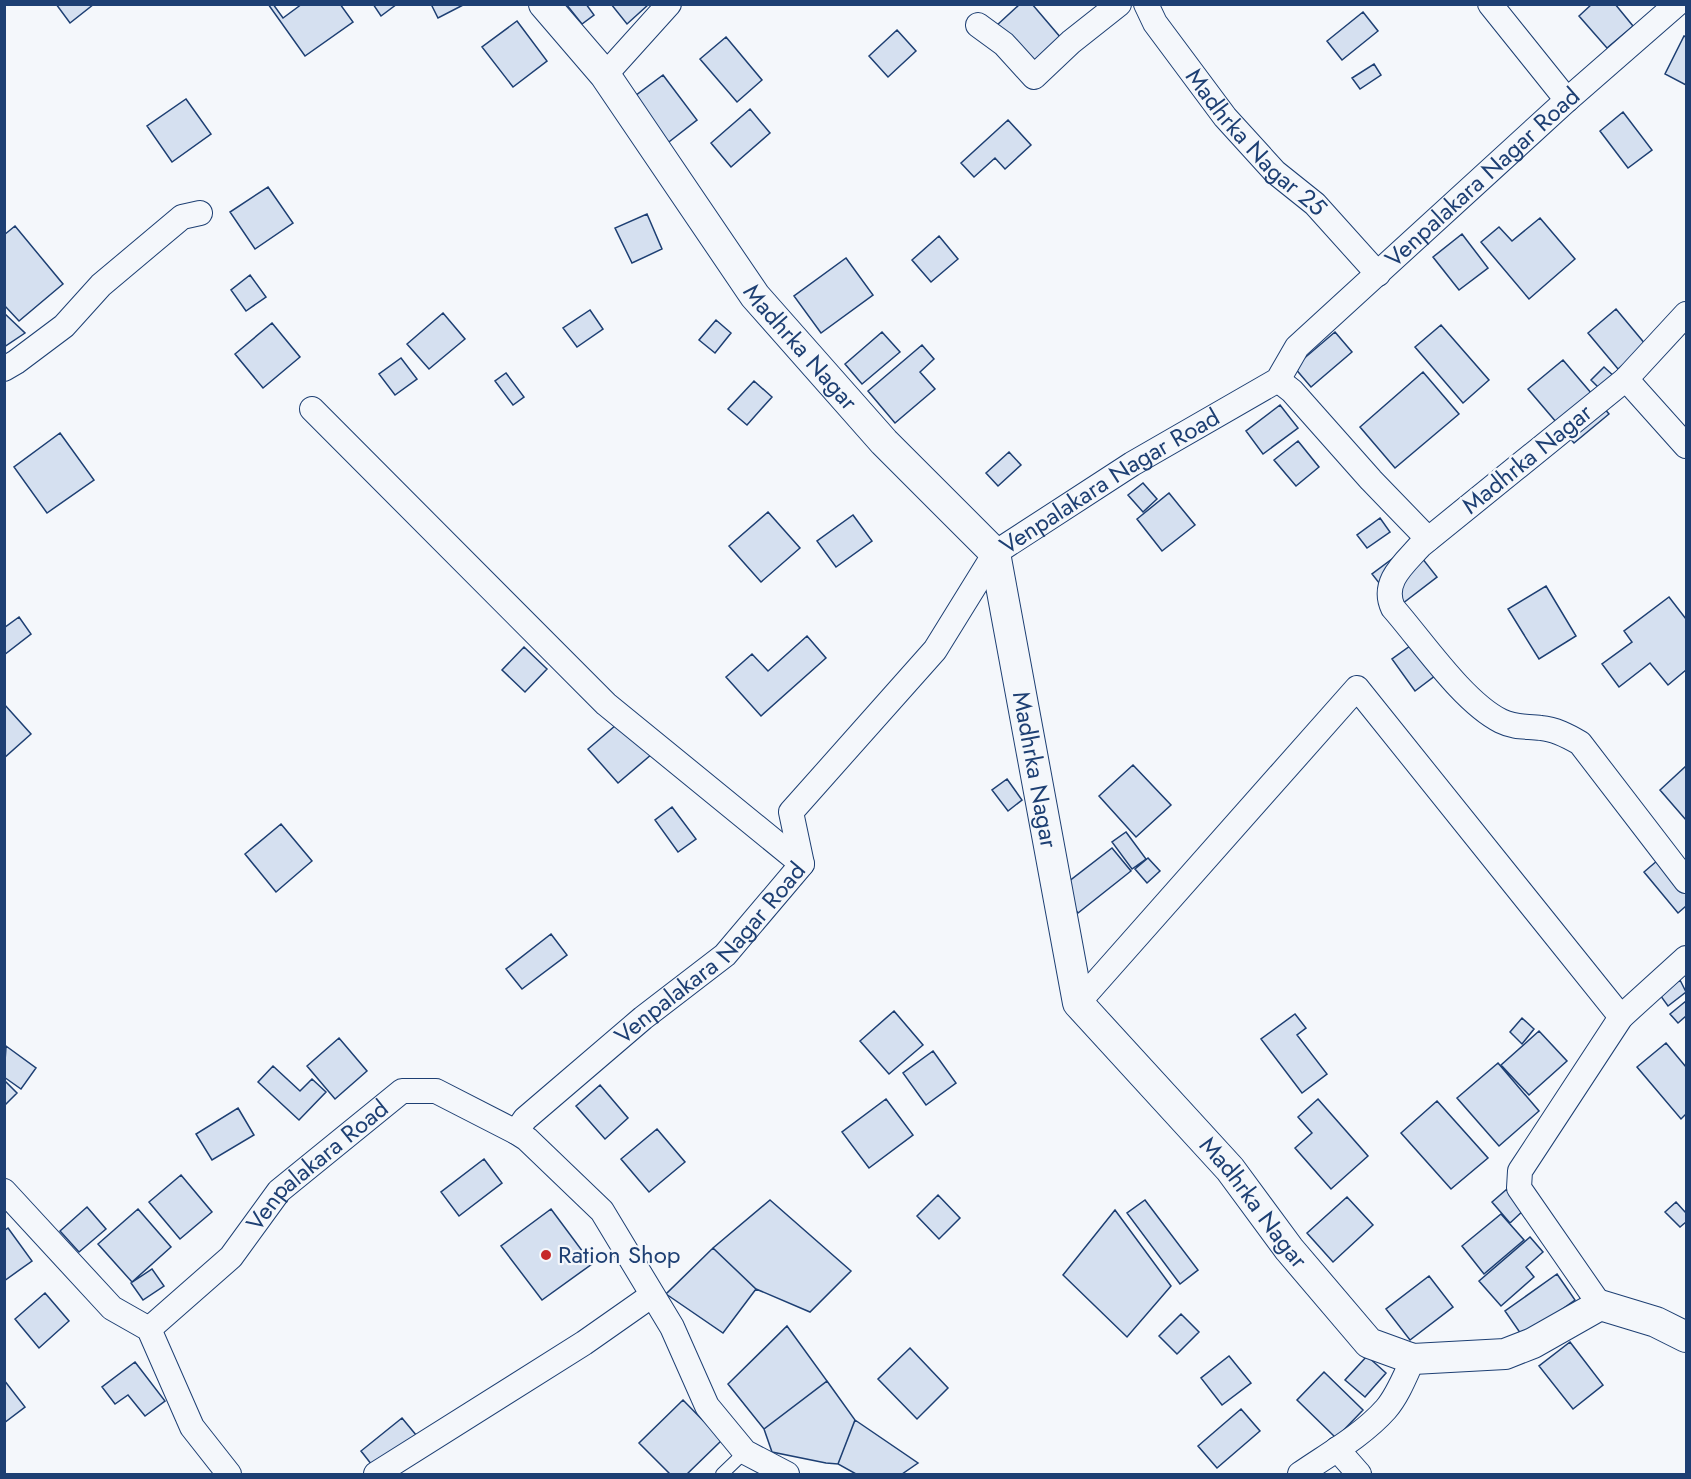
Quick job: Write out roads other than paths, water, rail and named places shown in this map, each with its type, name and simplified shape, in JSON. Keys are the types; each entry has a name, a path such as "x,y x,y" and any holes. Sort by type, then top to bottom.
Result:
{"street":[{"name":"Madhrka Nagar","path":"544,4 605,75 755,296 884,442 995,553 1078,1003 1230,1169 1289,1249 1368,1343 1413,1359 1504,1354 1533,1343 1600,1305"},
{"path":"605,75 669,4"},
{"path":"978,25 1004,44 1034,77 1071,42 1119,4"},
{"name":"Madhrka Nagar 25","path":"1146,4 1155,23 1225,117 1275,171 1315,204 1378,274"},
{"path":"1490,4 1567,100"},
{"name":"Venpalakara Nagar Road","path":"521,1135 525,1119 634,1026 725,955 802,864 791,812 935,650 995,553 1132,464 1278,380 1297,348 1567,100 1677,4"},
{"path":"4,369 64,326 101,285 182,217 200,213"},
{"name":"Madhrka Nagar","path":"1686,314 1626,378 1428,539 1401,567 1388,593 1393,608 1465,693 1486,711 1501,721 1520,728 1555,731 1580,742 1686,881"},
{"path":"1626,378 1686,446"},
{"path":"1278,380 1292,391 1371,480 1428,539"},
{"path":"312,408 606,704 802,864"},
{"path":"1078,1003 1357,688 1621,1017"},
{"path":"1686,958 1621,1017 1520,1171 1519,1188 1600,1305 1656,1322 1686,1337"},
{"name":"Venpalakara Road","path":"149,1329 231,1257 279,1191 402,1091 436,1091 521,1135 602,1210 651,1296 672,1327 706,1406 745,1452"},
{"path":"4,1191 112,1308 149,1329 192,1427 229,1474"},
{"path":"376,1474 584,1343 651,1296"},
{"path":"1300,1474 1360,1432 1386,1408 1400,1388 1413,1359"},
{"path":"1337,1449 1359,1474"},
{"path":"745,1452 787,1474"}],"lane":[{"path":"722,1474 745,1452"}],"place":[{"name":"Ration Shop","path":"546,1255"}]}
